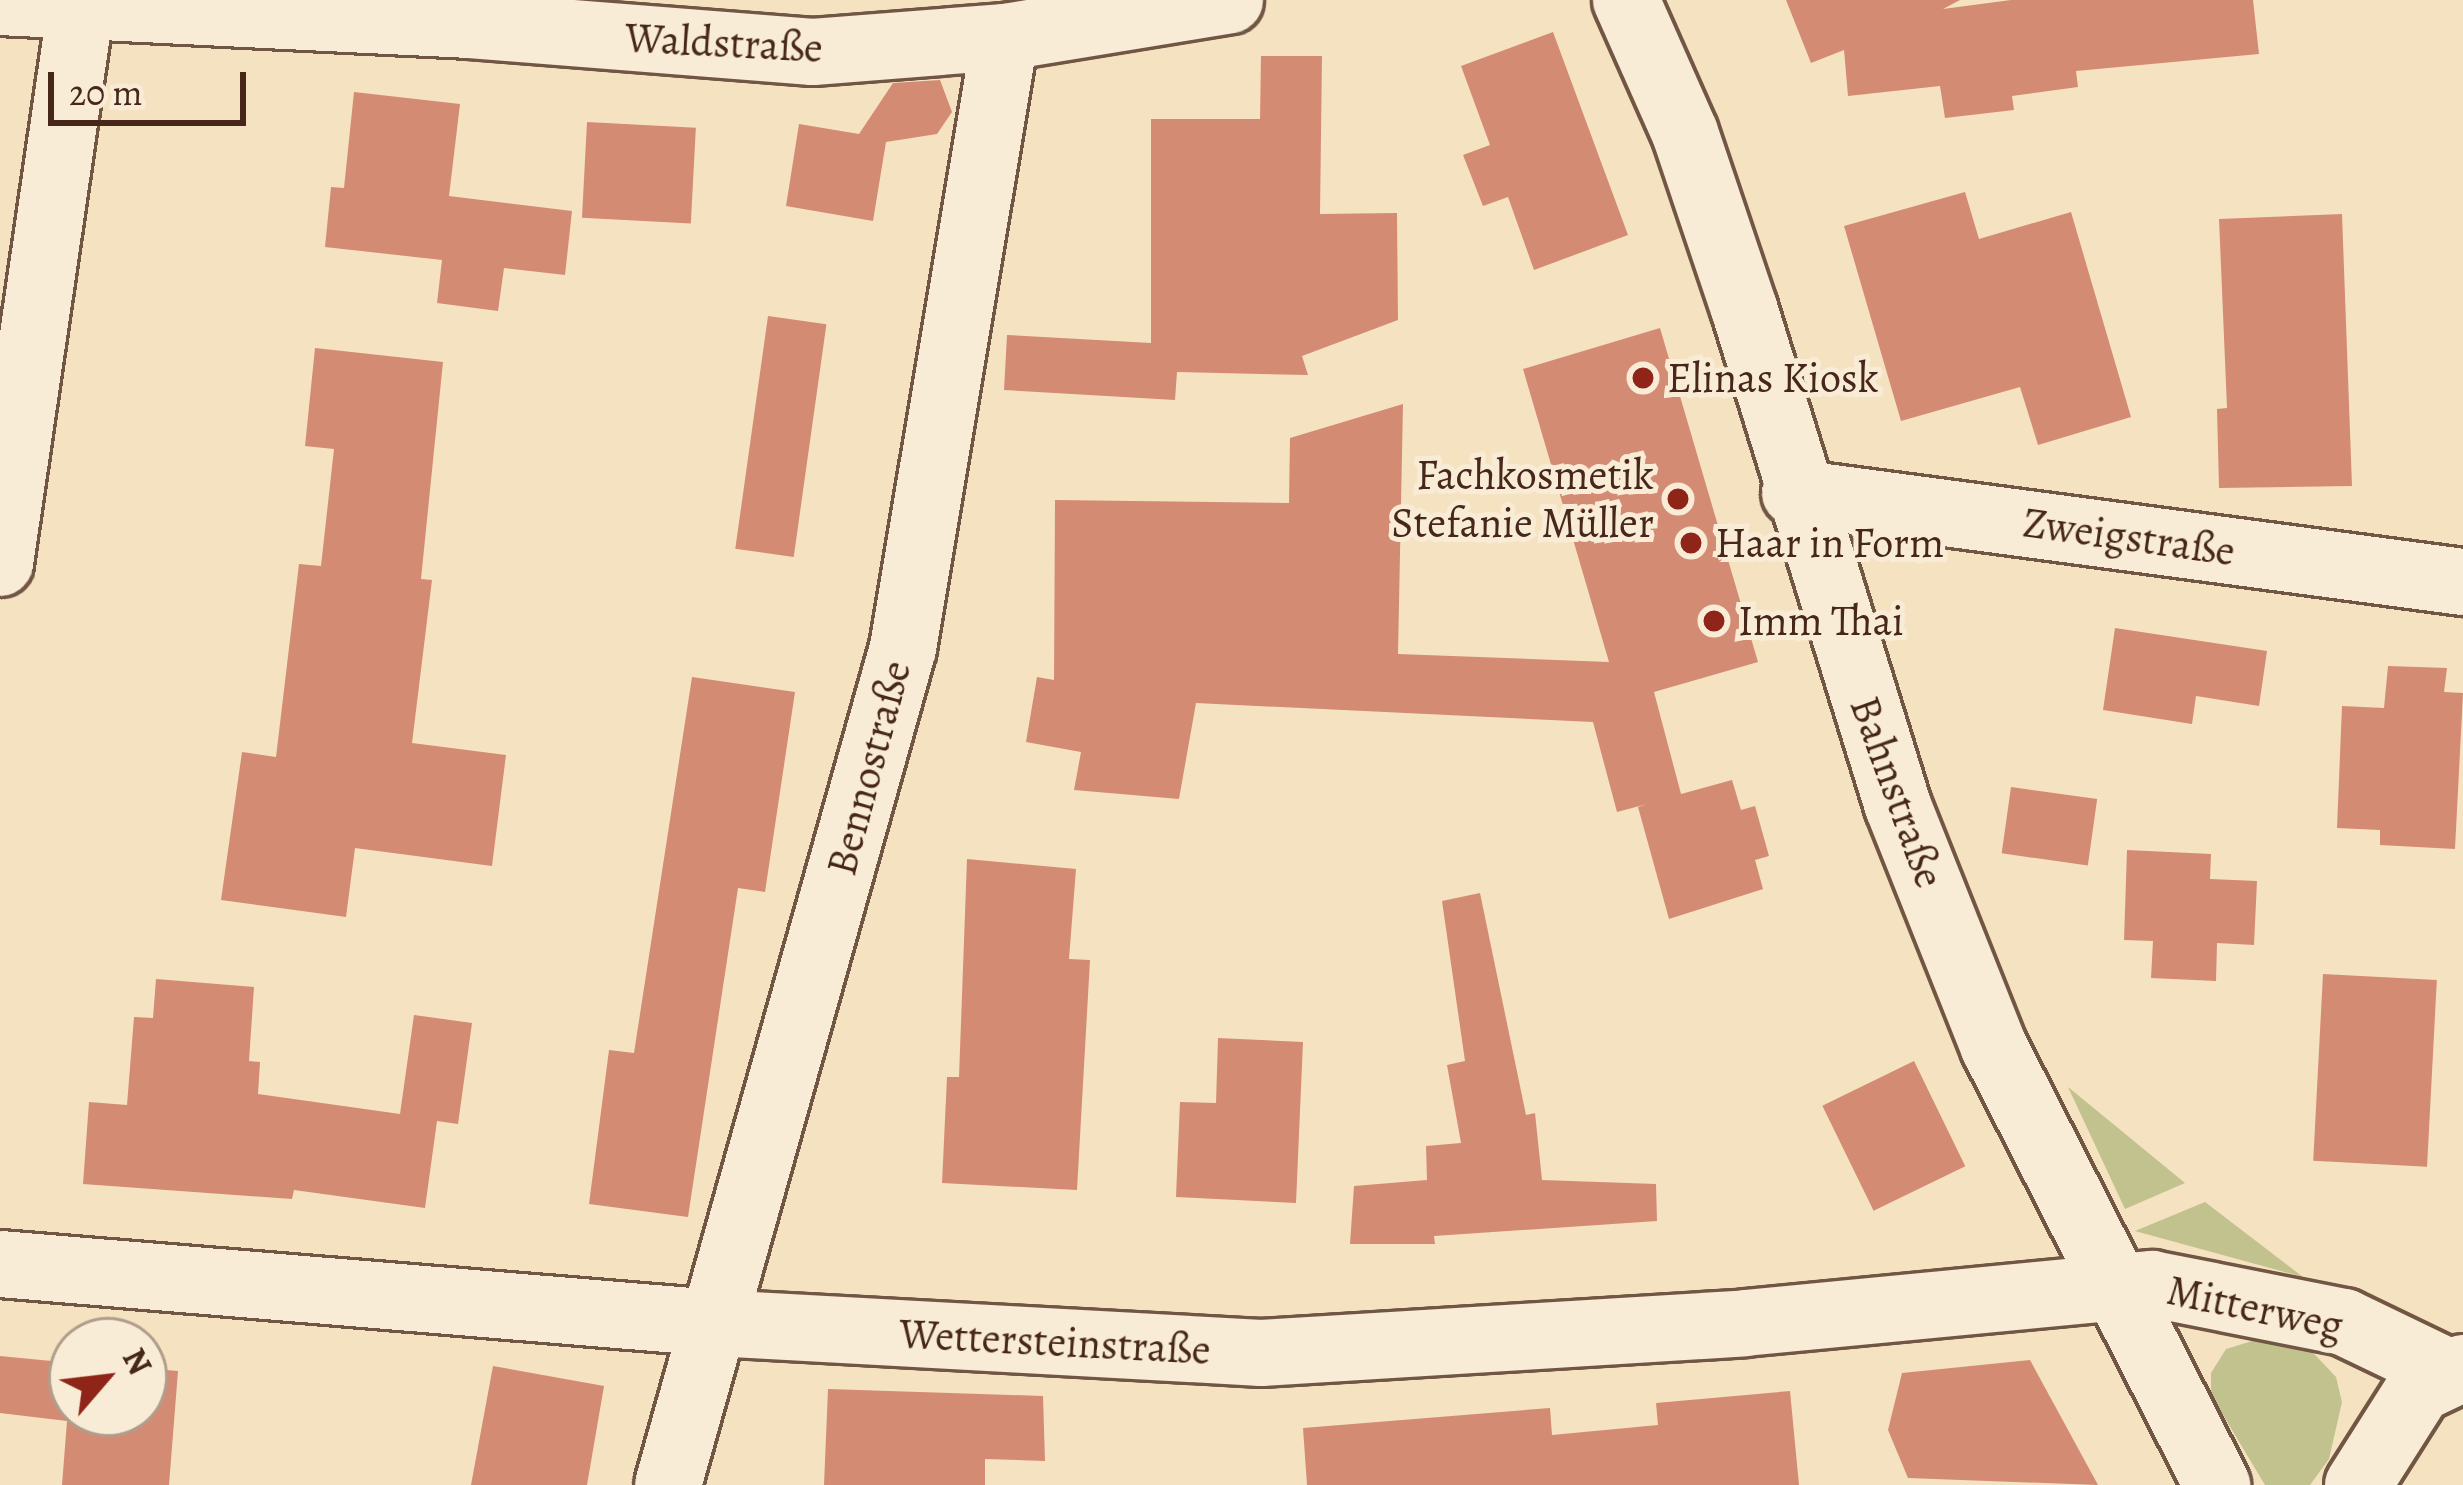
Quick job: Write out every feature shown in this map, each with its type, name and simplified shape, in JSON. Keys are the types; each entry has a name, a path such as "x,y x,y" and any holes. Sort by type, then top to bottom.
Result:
{"street":[{"name":"Waldstraße","path":"0,2 813,52 1006,37 1229,0"},
{"name":"Bahnstraße","path":"1627,0 1699,173 1796,493 1933,894 1994,1047 2110,1284 2217,1485"},
{"path":"0,563 80,6"},
{"name":"Bennostraße","path":"668,1485 903,648 1006,37"},
{"name":"Zweigstraße","path":"1796,493 2463,582"},
{"name":"Wettersteinstraße","path":"0,1264 715,1323 1261,1353 1745,1323 2110,1284"},
{"name":"Mitterweg","path":"2110,1284 2152,1284 2344,1322 2455,1370"},
{"path":"2358,1485 2388,1428 2420,1389 2455,1370"}],"green space":[{"path":"2068,1087 2185,1183 2125,1209"},
{"path":"2205,1202 2303,1277 2135,1231"},
{"path":"2272,1335 2300,1339 2336,1377 2342,1402 2329,1459 2310,1485 2265,1485 2211,1395 2211,1373 2226,1349"}],"building":[{"path":"1786,0 1960,0 1943,9 2011,0 2253,0 2259,54 2076,71 2078,87 2012,96 2014,110 1945,118 1940,86 1848,96 1844,50 1811,63"},
{"path":"1553,32 1628,235 1534,270 1508,197 1483,206 1463,155 1490,145 1461,66"},
{"path":"1261,56 1322,56 1320,214 1397,213 1398,320 1302,356 1308,375 1177,372 1175,400 1004,390 1007,335 1151,343 1151,119 1260,119"},
{"path":"940,80 952,112 937,134 886,142 873,221 786,206 799,124 859,134 893,83"},
{"path":"354,92 460,104 449,196 572,211 565,275 504,268 498,311 437,303 442,260 325,247 331,187 344,188"},
{"path":"587,122 696,128 691,224 582,218"},
{"path":"1965,192 1979,239 2071,212 2131,417 2038,445 2020,387 1901,421 1844,226"},
{"path":"2342,214 2352,486 2219,488 2217,409 2227,408 2219,219"},
{"path":"768,316 826,324 794,557 735,549"},
{"path":"1660,328 1758,662 1654,692 1681,794 1732,780 1741,810 1755,806 1769,856 1755,860 1763,889 1669,919 1638,807 1647,804 1617,812 1593,722 1196,703 1179,799 1074,790 1081,752 1026,742 1037,677 1054,680 1055,500 1289,503 1290,438 1403,404 1398,654 1609,662 1523,369"},
{"path":"315,348 443,362 421,579 432,580 412,743 506,755 492,866 355,848 346,917 221,900 242,752 276,757 299,564 321,566 334,449 305,446"},
{"path":"2115,628 2267,651 2259,706 2196,696 2192,724 2103,710"},
{"path":"2388,666 2447,668 2444,692 2463,693 2455,849 2380,845 2380,830 2337,828 2342,706 2384,708"},
{"path":"692,677 795,692 765,892 738,888 688,1217 589,1204 609,1050 634,1053"},
{"path":"2011,787 2097,799 2088,865 2002,853"},
{"path":"2127,850 2211,854 2210,879 2257,881 2254,945 2217,943 2216,981 2151,978 2153,941 2124,940"},
{"path":"967,859 1076,869 1069,959 1090,960 1077,1190 942,1183 947,1077 959,1077"},
{"path":"1480,893 1526,1115 1535,1113 1542,1180 1656,1184 1657,1221 1434,1236 1435,1244 1350,1244 1354,1186 1427,1180 1426,1146 1461,1143 1447,1065 1465,1061 1442,901"},
{"path":"2323,974 2437,980 2427,1167 2313,1161"},
{"path":"156,979 254,987 249,1061 260,1062 258,1094 400,1114 414,1015 472,1023 458,1124 437,1121 425,1208 294,1190 292,1199 83,1184 89,1102 127,1105 134,1017 153,1018"},
{"path":"1218,1038 1303,1042 1296,1203 1176,1197 1180,1102 1216,1103"},
{"path":"1914,1061 1965,1166 1874,1211 1822,1106"},
{"path":"0,1356 48,1361 48,1419 0,1413"},
{"path":"2030,1360 2098,1485 1908,1478 1888,1430 1902,1373"},
{"path":"493,1366 604,1386 587,1485 471,1485"},
{"path":"168,1370 178,1371 169,1485 62,1485 66,1437 168,1437"},
{"path":"828,1389 1043,1396 1045,1461 985,1459 985,1485 824,1485"},
{"path":"1790,1391 1799,1485 1307,1485 1303,1428 1550,1408 1552,1435 1658,1425 1656,1403"}],"place":[{"name":"Elinas Kiosk","path":"1643,378"},
{"name":"Fachkosmetik Stefanie Müller","path":"1678,499"},
{"name":"Haar in Form","path":"1691,543"},
{"name":"Imm Thai","path":"1714,621"}]}
